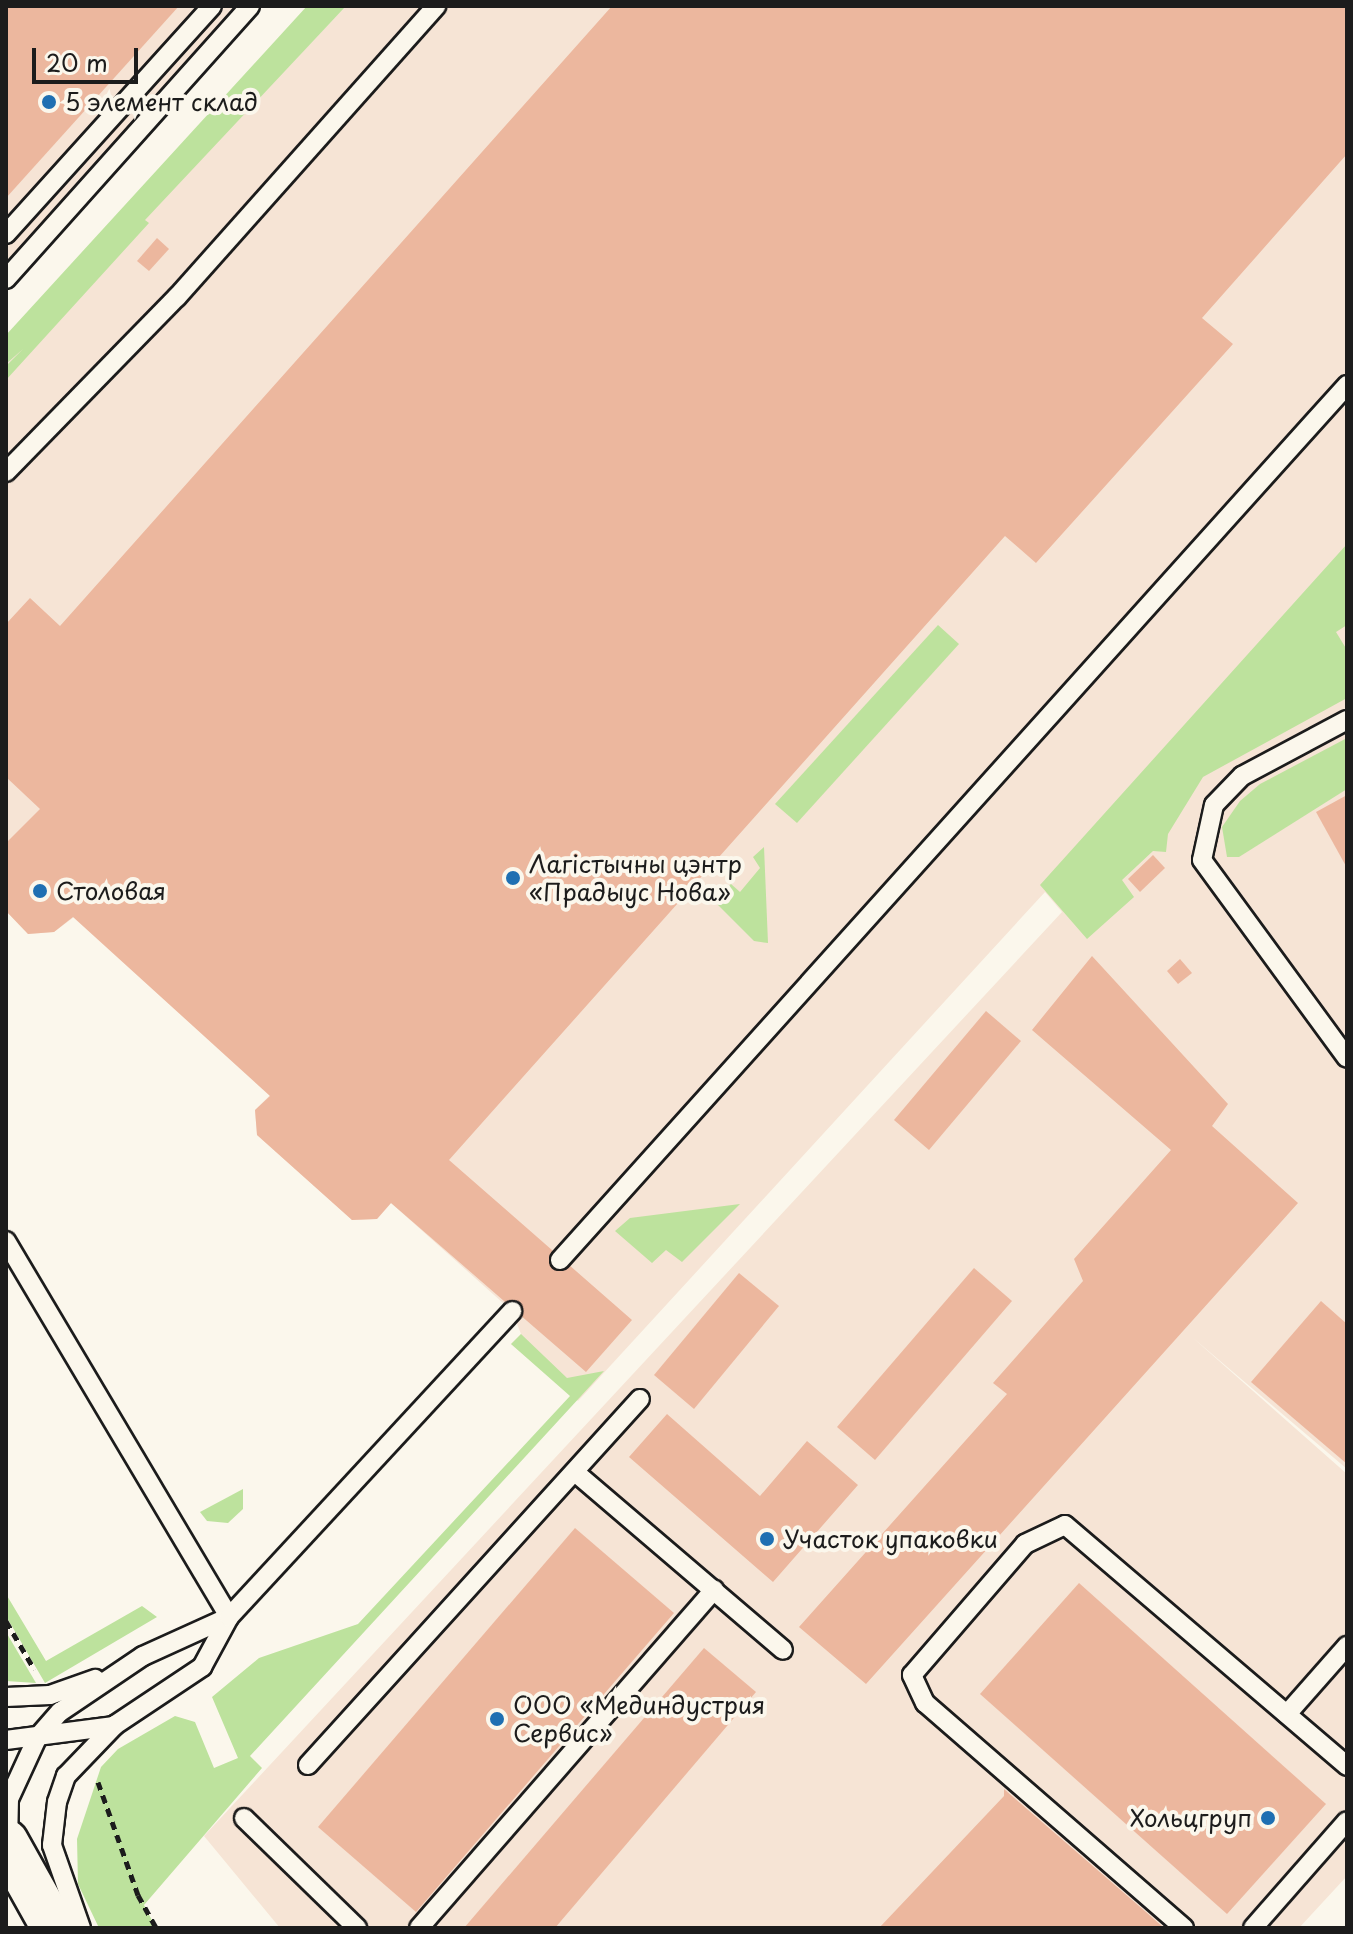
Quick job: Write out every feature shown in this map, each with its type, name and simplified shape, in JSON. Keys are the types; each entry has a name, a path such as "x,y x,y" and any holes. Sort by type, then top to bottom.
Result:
{"main road":[{"path":"7,1844 54,1928"}],"lane":[{"path":"6,234 212,6"},
{"path":"6,279 250,6"},
{"path":"6,472 177,297 436,6"},
{"path":"560,1260 1347,385"},
{"path":"1347,720 1242,776 1214,805 1202,860 1347,1058"},
{"path":"6,1241 229,1617"},
{"path":"81,1928 57,1870 52,1845 57,1802 66,1776 115,1725 202,1667 229,1617 512,1311"},
{"path":"308,1765 640,1399"},
{"path":"576,1473 783,1650"},
{"path":"1184,1928 925,1703 912,1675 1025,1544 1065,1525 1347,1766"},
{"path":"419,1928 714,1590"},
{"path":"6,1697 50,1695 124,1668 229,1617"},
{"path":"1287,1714 1347,1646"},
{"path":"7,1844 9,1799 37,1738 60,1712 124,1668"},
{"path":"6,1740 115,1725"},
{"path":"244,1818 357,1928"},
{"path":"1253,1928 1347,1821"}],"path":[{"path":"6,1621 50,1695"},
{"path":"97,1781 138,1895 156,1928"}],"shaded area":[{"path":"6,6 238,6 6,262"},
{"path":"346,6 1347,6 1347,1469 1192,1337 1347,1474 1347,1876 1299,1928 280,1928 204,1836 1062,912 1045,892 578,1401 511,1344 521,1334 512,1311 391,1203 377,1219 352,1220 257,1135 255,1110 270,1095 74,917 54,932 28,934 6,911 6,364"}],"green space":[{"path":"307,6 346,6 145,220 149,223 6,380 6,366 23,349 6,364 6,335"},
{"path":"1347,544 1347,625 1336,632 1347,650 1347,698 1203,777 1168,834 1166,852 1153,851 1122,880 1134,897 1087,939 1040,885"},
{"path":"938,625 959,644 797,823 775,804"},
{"path":"1347,738 1347,789 1239,857 1227,857 1222,827 1240,801 1260,784"},
{"path":"764,847 768,943 754,941 713,900 731,884 740,892 760,868 753,857"},
{"path":"740,1204 682,1262 666,1250 652,1263 615,1231 630,1218"},
{"path":"521,1334 567,1378 604,1371 250,1756 262,1768 144,1905 156,1928 99,1928 78,1884 77,1839 101,1767 118,1749 175,1716 195,1722 214,1768 238,1758 212,1697 259,1658 358,1624 570,1396 511,1344"},
{"path":"243,1489 243,1509 228,1523 207,1521 200,1512"},
{"path":"6,1594 46,1661 142,1606 157,1617 45,1683 6,1616"},
{"path":"6,1632 36,1683 6,1681"}],"building":[{"name":"5 элемент склад","path":"6,6 179,6 6,198"},
{"path":"612,6 1347,6 1347,154 1202,318 1233,344 1036,563 1005,536 449,1160 632,1320 586,1372 391,1203 377,1219 352,1220 257,1135 255,1110 270,1096 73,917 54,932 28,934 6,911 6,843 40,809 6,777 6,624 30,598 60,626"},
{"path":"157,238 169,249 149,271 137,261"},
{"path":"1347,795 1347,868 1316,812"},
{"path":"1153,855 1165,868 1140,892 1128,879"},
{"path":"1092,956 1228,1104 1212,1126 1298,1203 866,1684 799,1627 1007,1394 993,1383 1083,1281 1074,1259 1171,1150 1032,1030"},
{"path":"1180,959 1192,973 1178,984 1167,971"},
{"path":"986,1011 1021,1041 929,1150 894,1120"},
{"path":"974,1268 1012,1301 875,1460 837,1427"},
{"path":"739,1273 779,1306 694,1409 654,1375"},
{"path":"1321,1301 1347,1324 1347,1464 1251,1382"},
{"name":"Участок упаковки","path":"667,1414 760,1496 807,1441 858,1485 773,1582 629,1457"},
{"name":"ООО «Мединдустрия Сервис»","path":"575,1528 674,1613 416,1912 318,1827"},
{"path":"1079,1583 1326,1804 1227,1914 980,1694"},
{"path":"704,1648 756,1692 555,1928 464,1928"},
{"path":"1004,1789 1164,1928 879,1928 1004,1796"}],"place":[{"name":"5 элемент склад","path":"49,102"},
{"name":"Лагістычны цэнтр «Прадыус Нова»","path":"513,878"},
{"name":"Столовая","path":"40,891"},
{"name":"Участок упаковки","path":"767,1539"},
{"name":"ООО «Мединдустрия Сервис»","path":"497,1719"},
{"name":"Хольцгруп","path":"1268,1818"}]}
